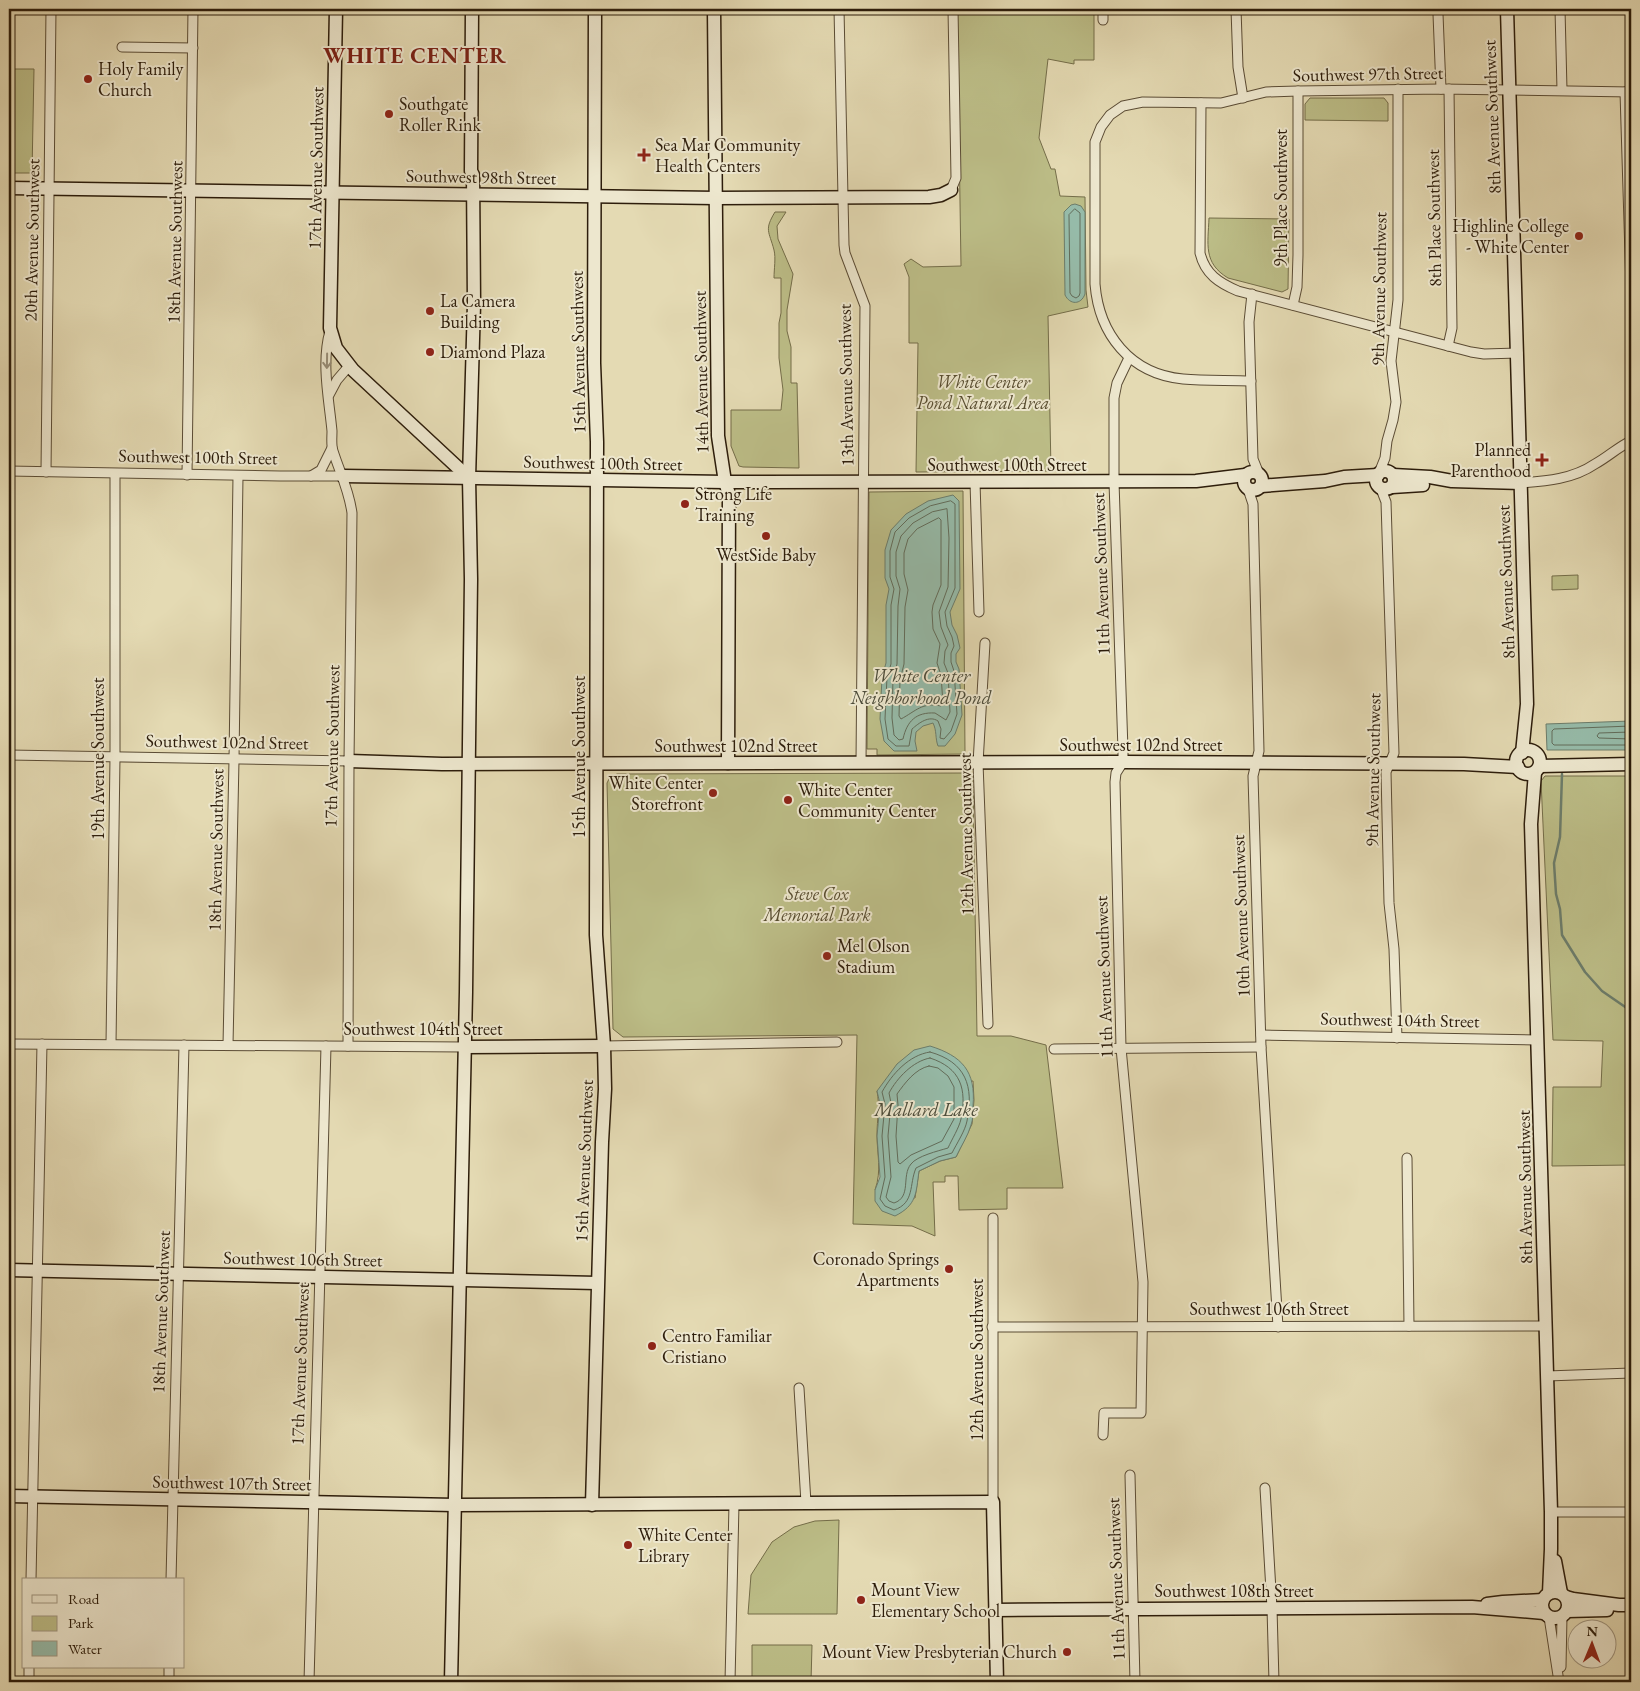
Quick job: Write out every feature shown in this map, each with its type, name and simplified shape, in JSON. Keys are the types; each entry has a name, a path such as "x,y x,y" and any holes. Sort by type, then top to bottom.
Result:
{"street":[{"name":"20th Avenue Southwest","path":"46,472 51,9"},
{"name":"18th Avenue Southwest","path":"188,475 193,9"},
{"name":"17th Avenue Southwest","path":"336,9 334,193 330,328 326,367 332,448 350,495 352,513 348,1046"},
{"path":"450,1682 469,764 471,569 469,478 474,314 473,175 471,171 472,9"},
{"path":"473,175 476,171 478,9"},
{"name":"15th Avenue Southwest","path":"592,1505 597,1283 605,1089 604,1046 596,935 595,9"},
{"name":"14th Avenue Southwest","path":"714,9 718,436 725,482 730,494 728,763"},
{"name":"13th Avenue Southwest","path":"839,9 845,253 865,306 861,763"},
{"path":"951,190 956,178 953,9"},
{"path":"1103,9 1104,20"},
{"path":"1236,9 1238,67 1243,98"},
{"name":"8th Place Southwest","path":"1436,9 1445,89 1452,328 1448,346"},
{"name":"8th Avenue Southwest","path":"1507,9 1548,1376 1551,1549 1561,1665 1559,1681"},
{"path":"1560,9 1562,90"},
{"path":"122,47 193,48"},
{"name":"9th Avenue Southwest","path":"1397,1038 1394,949 1389,902 1386,772 1394,753 1385,481 1387,441 1396,402 1391,360 1398,300 1398,89"},
{"name":"Southwest 97th Street","path":"1129,358 1105,327 1097,302 1095,284 1094,179 1096,142 1100,127 1110,115 1123,106 1132,103 1221,103 1266,92 1298,90 1445,89 1628,92"},
{"name":"9th Place Southwest","path":"1293,305 1297,287 1298,255 1298,90"},
{"path":"1628,92 1631,288"},
{"path":"1201,103 1200,253 1202,263 1216,280 1238,291 1448,346 1484,354 1518,353"},
{"name":"Southwest 98th Street","path":"9,188 716,198 929,197 941,195 951,190"},
{"path":"1252,294 1249,322 1253,481"},
{"name":"17th Avenue Southwest","path":"330,328 336,348 349,366 469,478"},
{"path":"1129,358 1164,375 1182,379 1251,381"},
{"name":"11th Avenue Southwest","path":"1104,1435 1104,1413 1141,1413 1143,1282 1121,1048 1115,782 1116,774 1123,762 1114,482 1114,398 1116,388 1129,358"},
{"path":"329,395 337,380 349,366"},
{"name":"Southwest 100th Street","path":"9,472 863,483 1253,481 1287,485 1311,481 1325,481 1345,485 1430,477 1452,481 1521,483 1554,480 1570,476 1594,465 1631,441"},
{"path":"311,476 321,470 332,448"},
{"name":"19th Avenue Southwest","path":"112,1044 115,474"},
{"name":"18th Avenue Southwest","path":"228,1045 238,476"},
{"name":"10th Avenue Southwest","path":"1253,481 1259,751 1253,776 1261,1047 1278,1327"},
{"path":"975,482 979,612"},
{"name":"12th Avenue Southwest","path":"985,643 978,763 988,1024"},
{"name":"Southwest 102nd Street","path":"9,755 469,764 1123,762 1390,764 1529,762 1631,764"},
{"name":"Southwest 104th Street","path":"1261,1035 1538,1040"},
{"name":"Southwest 104th Street","path":"9,1044 464,1047 837,1042"},
{"path":"30,1578 42,1044"},
{"name":"18th Avenue Southwest","path":"170,1578 184,1045"},
{"name":"17th Avenue Southwest","path":"308,1682 326,1046"},
{"path":"1054,1049 1261,1047"},
{"path":"1407,1158 1409,1326"},
{"name":"12th Avenue Southwest","path":"993,1218 993,1502"},
{"name":"Southwest 106th Street","path":"9,1270 597,1283"},
{"name":"Southwest 106th Street","path":"992,1327 1546,1326"},
{"path":"1548,1376 1631,1373"},
{"path":"799,1388 806,1503"},
{"name":"11th Avenue Southwest","path":"1130,1476 1135,1682"},
{"path":"1265,1488 1274,1682"},
{"name":"Southwest 107th Street","path":"9,1496 455,1505 993,1502"},
{"path":"993,1502 997,1682"},
{"path":"730,1682 734,1504"},
{"path":"1551,1512 1631,1512"},
{"name":"Southwest 108th Street","path":"996,1610 1555,1605 1605,1610 1625,1605"},
{"path":"29,1668 29,1682"},
{"path":"169,1668 169,1682"}],"green space":[{"name":"White Center Pond Natural Area","path":"957,9 1094,9 1094,60 1074,60 1074,64 1048,59 1039,138 1051,169 1055,169 1060,196 1085,197 1086,290 1088,307 1048,316 1051,471 916,472 918,343 909,343 909,277 904,264 911,259 923,267 961,266"},
{"path":"9,69 34,69 32,173 9,173"},
{"path":"1310,98 1384,98 1388,103 1388,121 1305,120 1305,104"},
{"path":"775,212 786,212 777,226 778,239 793,274 787,310 787,331 791,347 791,383 797,383 799,468 739,466 731,446 731,410 781,410 783,390 779,358 779,323 781,313 781,278 774,278 775,253 769,231"},
{"path":"1209,218 1289,219 1288,289 1282,292 1228,278 1220,272 1214,266 1209,252"},
{"name":"White Center Neighborhood Pond","path":"963,491 965,754 877,755 877,749 867,749 869,492"},
{"path":"1578,575 1578,589 1552,590 1552,576"},
{"name":"Steve Cox Memorial Park","path":"617,774 971,774 973,780 977,1036 1011,1036 1046,1045 1063,1188 1007,1188 1007,1209 959,1210 958,1176 945,1176 945,1182 933,1182 935,1236 912,1226 853,1224 857,1035 623,1037 613,1029 607,783 610,777","holes":["973,1081 972,1124 956,1157 940,1161 919,1171 915,1198 875,1190 879,1169 877,1091"]},
{"path":"1545,776 1631,776 1631,1165 1552,1166 1553,1087 1601,1087 1603,1041 1553,1040 1541,781"},
{"path":"839,1520 837,1614 748,1614 751,1575 772,1542 794,1527 815,1521"},
{"path":"752,1645 812,1645 811,1682 752,1682"}],"water":[{"path":"1071,205 1081,206 1085,212 1085,294 1078,302 1072,302 1065,295 1064,212"},
{"name":"White Center Neighborhood Pond","path":"953,495 959,501 960,589 950,612 952,625 960,648 956,654 956,662 959,669 962,715 955,734 945,746 938,746 933,723 923,726 916,732 917,751 894,751 884,741 880,719 882,677 886,663 886,605 889,589 885,578 885,550 891,530 906,514 928,501"},
{"path":"1631,721 1631,750 1547,750 1546,724"},
{"name":"Mallard Lake","path":"930,1046 958,1060 969,1074 973,1094 972,1121 956,1157 940,1161 919,1171 914,1198 908,1207 895,1216 882,1211 875,1201 875,1190 880,1177 877,1136 880,1104 877,1091 897,1064 914,1050"}],"waterway":[{"path":"1562,774 1560,837 1554,863 1562,935 1585,972 1602,991 1631,1011"}],"place":[{"name":"Holy Family Church","path":"88,79"},
{"name":"Southgate Roller Rink","path":"389,114"},
{"name":"Sea Mar Community Health Centers","path":"644,155"},
{"name":"Highline College - White Center","path":"1579,236"},
{"name":"La Camera Building","path":"430,311"},
{"name":"Diamond Plaza","path":"430,352"},
{"name":"Planned Parenthood","path":"1542,460"},
{"name":"Strong Life Training","path":"685,504"},
{"name":"WestSide Baby","path":"766,536"},
{"name":"White Center Storefront","path":"713,793"},
{"name":"White Center Community Center","path":"788,800"},
{"name":"Mel Olson Stadium","path":"827,956"},
{"name":"Coronado Springs Apartments","path":"949,1269"},
{"name":"Centro Familiar Cristiano","path":"652,1346"},
{"name":"White Center Library","path":"628,1545"},
{"name":"Mount View Elementary School","path":"861,1600"},
{"name":"Mount View Presbyterian Church","path":"1067,1652"}],"district":[{"name":"WHITE CENTER","path":"415,55"}]}
